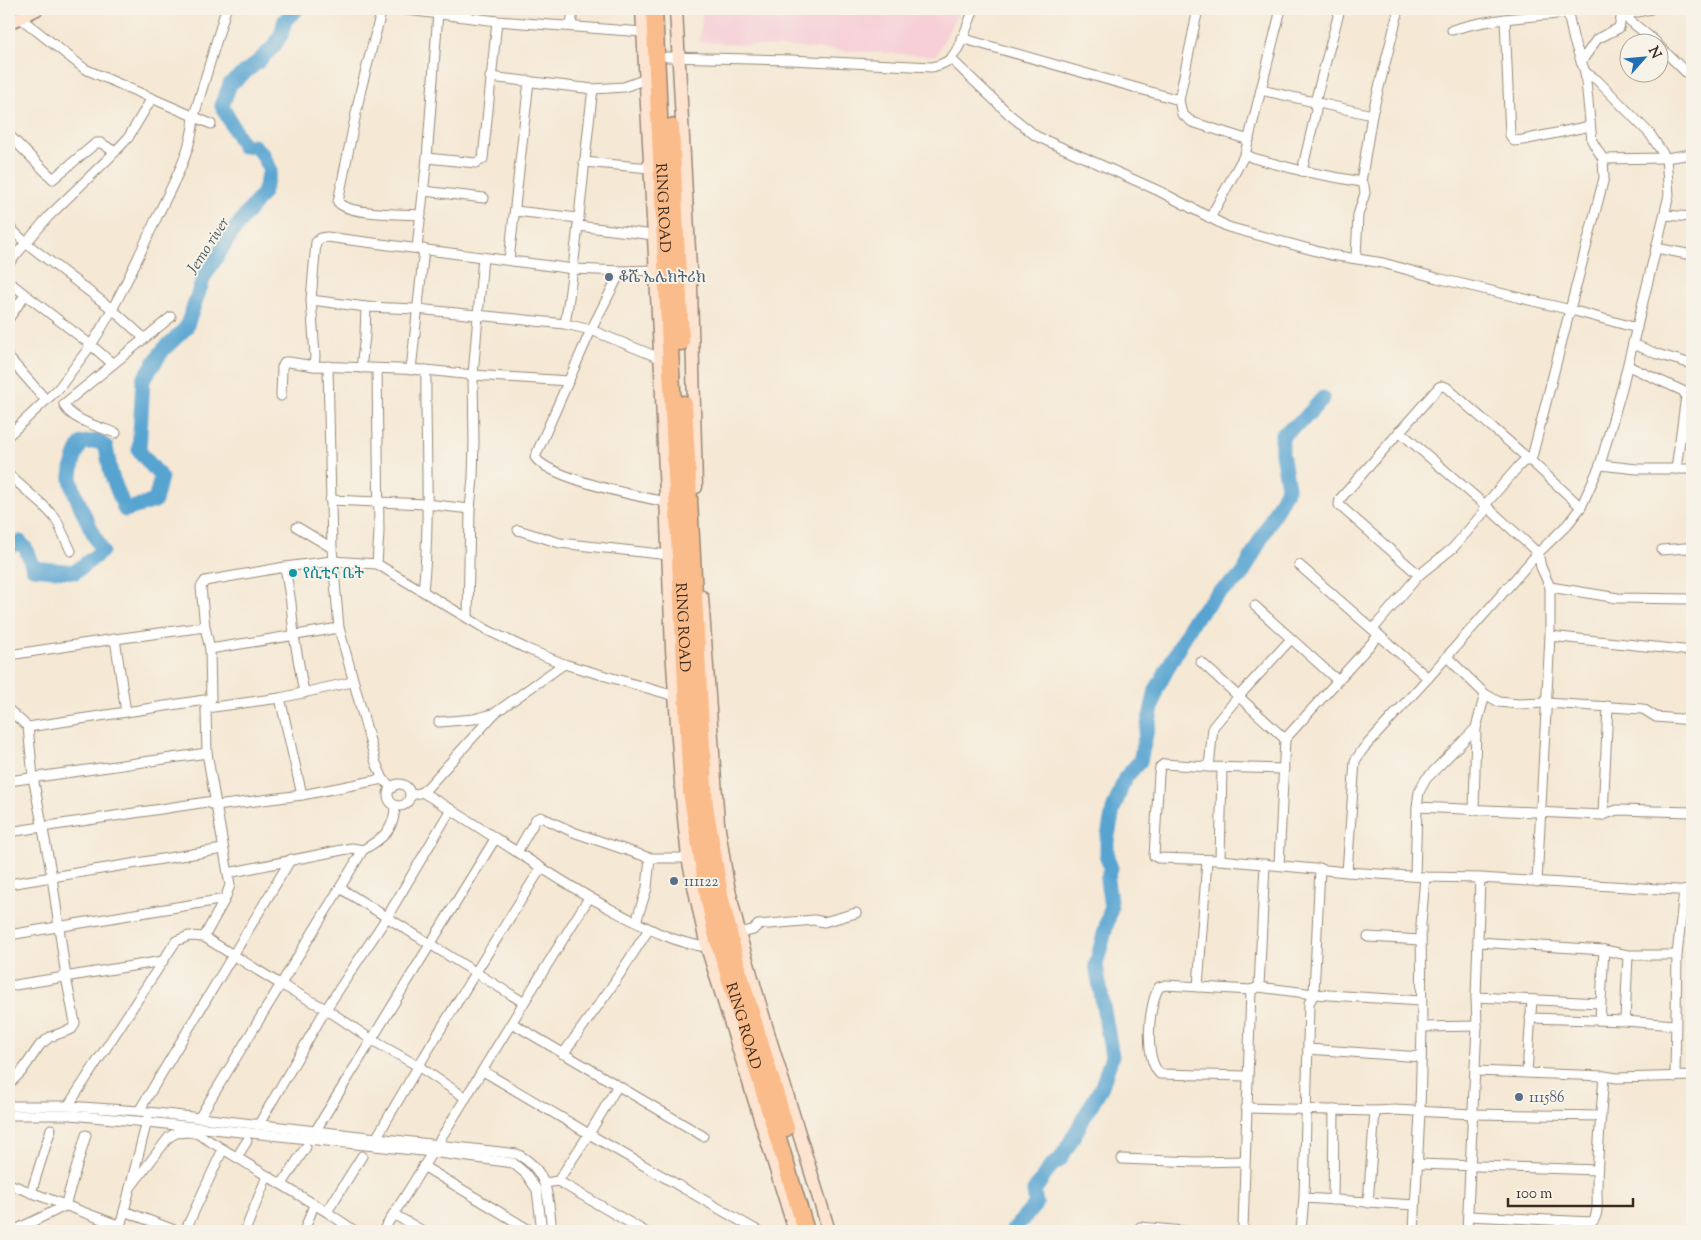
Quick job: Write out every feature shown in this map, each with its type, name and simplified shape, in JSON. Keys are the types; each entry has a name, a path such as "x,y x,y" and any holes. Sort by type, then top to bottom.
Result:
{"highway":[{"name":"RING ROAD","path":"654,9 692,792 709,900 717,937 806,1231"},
{"name":"RING ROAD","path":"665,9 673,57 705,805 720,895 737,966 817,1231"}],"street":[{"path":"37,9 14,20 85,70 211,124"},
{"path":"9,435 59,388 91,345 112,309 182,163 193,133 194,116 226,9"},
{"path":"382,9 361,88 338,202 344,208 382,214 421,215"},
{"path":"400,9 497,21 643,32"},
{"path":"571,26 573,9"},
{"path":"642,9 675,696 688,858 707,947 795,1231"},
{"path":"676,9 673,57 691,287 696,493 712,761 719,833 727,881 739,933 829,1231"},
{"path":"673,57 791,60 932,67 942,65 950,59 974,9"},
{"path":"1198,9 1179,100 1182,114 1192,122 1249,140"},
{"path":"1210,218 1245,154 1281,9"},
{"path":"1302,171 1316,111 1315,102 1340,9"},
{"path":"1356,258 1358,215 1365,193 1361,182 1372,115 1399,9"},
{"path":"1622,12 1651,9"},
{"path":"1452,30 1470,24 1567,11 1574,41 1585,72 1592,140 1603,160 1604,178 1531,461"},
{"path":"1622,12 1645,32"},
{"path":"1582,62 1597,39 1619,28 1622,12"},
{"path":"411,370 417,309 421,215 438,13"},
{"path":"1505,19 1510,135 1514,141 1590,126"},
{"path":"427,158 476,163 483,159 497,21"},
{"path":"961,38 1179,100"},
{"path":"1668,55 1692,78"},
{"path":"950,59 1010,115 1036,136 1159,192 1228,228 1331,255 1383,263 1637,328"},
{"path":"1347,872 1355,761 1538,554 1567,525 1580,507 1600,465 1628,366 1669,195 1666,158 1650,134 1597,80 1585,72"},
{"path":"490,77 593,89 624,87 646,79"},
{"path":"508,260 530,81"},
{"path":"565,324 574,269 593,89"},
{"path":"1261,90 1372,115"},
{"path":"9,263 48,217 128,138 152,98"},
{"path":"9,135 53,179 96,143 101,143 115,152"},
{"path":"1245,154 1252,158 1302,171 1361,182"},
{"path":"1603,160 1666,158 1692,154"},
{"path":"584,162 650,168"},
{"path":"424,191 484,198"},
{"path":"515,211 654,235"},
{"path":"1665,215 1692,218"},
{"path":"9,227 26,243 112,309 144,338"},
{"path":"314,366 311,300 316,242 321,238 327,237 574,269 656,270"},
{"path":"1656,248 1692,255"},
{"path":"468,618 470,508 473,478 473,375 483,257"},
{"path":"621,271 568,380 536,457 538,462 545,467 588,484 666,502"},
{"path":"9,282 113,364"},
{"path":"9,318 25,295"},
{"path":"311,300 366,307 477,314 565,324 591,330 660,358"},
{"path":"361,368 366,307"},
{"path":"116,433 82,421 63,406 69,399 171,317"},
{"path":"1633,344 1657,354 1692,364"},
{"path":"9,358 46,400"},
{"path":"281,396 283,364 289,362 314,366 426,370 473,375 568,380"},
{"path":"328,366 332,561 338,628 376,763 383,779 392,788"},
{"path":"1628,366 1683,391 1686,396 1676,469"},
{"path":"377,564 379,532 378,369"},
{"path":"423,591 428,536 426,504 426,370"},
{"path":"1419,575 1339,505 1340,499 1439,387 1446,387 1531,461 1580,507"},
{"path":"1400,431 1485,504 1538,554 1541,567 1550,587 1550,636 1537,882"},
{"path":"1279,865 1285,739 1337,680 1419,575 1453,548 1484,512 1485,504 1524,461 1531,461"},
{"path":"1600,465 1637,469 1692,469"},
{"path":"9,475 43,505 56,520 71,551"},
{"path":"330,500 378,501 470,508"},
{"path":"297,526 332,548"},
{"path":"518,530 560,543 668,555"},
{"path":"1662,550 1685,548 1692,550"},
{"path":"204,936 225,899 230,885 207,753 206,708 211,699 210,649 205,627 201,587 205,581 332,561 377,564 490,631 525,648 564,664 675,696"},
{"path":"1299,565 1428,678"},
{"path":"285,567 292,603 294,636 304,693"},
{"path":"1550,587 1618,598 1692,600"},
{"path":"1255,606 1337,680"},
{"path":"9,655 205,627"},
{"path":"210,649 338,628"},
{"path":"1550,636 1692,651"},
{"path":"115,639 126,712"},
{"path":"1209,767 1213,727 1291,639"},
{"path":"1447,657 1485,694 1500,702 1644,709 1656,717 1692,720"},
{"path":"1201,662 1285,739"},
{"path":"410,796 422,792 495,713 564,664"},
{"path":"206,708 280,698 352,682"},
{"path":"1474,810 1476,728 1485,694"},
{"path":"280,698 302,795"},
{"path":"28,727 211,699"},
{"path":"1603,815 1608,706"},
{"path":"9,710 28,727 33,777 52,877 58,927 75,1023 72,1029 50,1037 45,1041 9,1084"},
{"path":"439,722 474,719 495,713"},
{"path":"1415,876 1419,792 1426,779 1476,728"},
{"path":"9,781 207,753"},
{"path":"1284,769 1222,768 1164,764 1160,767 1154,856 1158,858 1220,860 1320,868 1347,872 1688,891 1677,955 1675,1077"},
{"path":"1220,860 1222,768"},
{"path":"9,832 208,802 216,806 302,795 383,779"},
{"path":"401,784 409,791 410,796 409,801 405,804 395,805 391,802 389,792 396,785 401,784"},
{"path":"422,792 589,898 649,929 686,944 707,947"},
{"path":"199,1118 363,850 380,840 390,828 395,817 395,805"},
{"path":"1417,807 1603,815 1617,810 1692,812"},
{"path":"259,1124 326,1010 387,917 451,809"},
{"path":"517,852 536,819 541,818 573,832 650,858 688,858"},
{"path":"316,1130 495,839"},
{"path":"228,873 352,848 363,850"},
{"path":"9,884 223,849"},
{"path":"636,922 647,888 650,858"},
{"path":"139,1111 291,859"},
{"path":"1198,987 1207,860"},
{"path":"1241,1231 1247,1076 1265,864"},
{"path":"377,1137 475,972 541,868"},
{"path":"1301,1231 1304,1198 1309,1002 1314,994 1320,868"},
{"path":"1414,1231 1420,1112 1422,1027 1421,940 1425,876"},
{"path":"1467,1231 1476,1071 1476,998 1480,878"},
{"path":"340,888 523,1002"},
{"path":"383,1231 589,898"},
{"path":"9,935 225,899"},
{"path":"739,933 753,930 758,925 814,920 824,922 856,913"},
{"path":"563,1054 610,989 649,929"},
{"path":"68,1106 176,941 189,936 204,936 372,1040 418,1066 466,1098"},
{"path":"1368,937 1421,940"},
{"path":"1479,942 1604,950 1628,955 1677,955"},
{"path":"1600,1019 1604,950"},
{"path":"1625,1020 1628,955"},
{"path":"9,986 163,961"},
{"path":"1247,1076 1160,1074 1155,1069 1151,1056 1150,1018 1154,996 1159,987 1166,985 1255,989 1421,1002"},
{"path":"1476,998 1600,1003"},
{"path":"1527,1072 1532,1000"},
{"path":"1530,1018 1625,1020 1675,1025"},
{"path":"512,1023 703,1136"},
{"path":"1422,1027 1477,1026"},
{"path":"1308,1049 1421,1057"},
{"path":"483,1070 589,1134 758,1231"},
{"path":"1476,1071 1527,1072 1617,1078 1692,1076"},
{"path":"1468,1216 1592,1222 1595,1220 1604,1076"},
{"path":"558,1181 618,1087"},
{"path":"9,1106 68,1106 150,1112 517,1154 534,1168 545,1183 552,1231"},
{"path":"1246,1108 1600,1116"},
{"path":"1333,1200 1334,1110"},
{"path":"1368,1203 1375,1111"},
{"path":"9,1184 120,1228 150,1112"},
{"path":"9,1115 70,1115 147,1122 432,1152 513,1163 526,1174 536,1190 542,1231"},
{"path":"31,1193 51,1129"},
{"path":"130,1188 169,1138 176,1133 189,1132 198,1134 237,1157 355,1231"},
{"path":"13,1231 65,1206 86,1135"},
{"path":"237,1157 247,1141"},
{"path":"282,1184 306,1147"},
{"path":"185,1231 222,1149"},
{"path":"327,1212 362,1156"},
{"path":"1122,1159 1196,1162 1244,1161"},
{"path":"1418,1164 1597,1170"},
{"path":"423,1166 531,1231"},
{"path":"245,1231 267,1176"},
{"path":"545,1183 558,1181 644,1231"},
{"path":"1304,1198 1415,1205"},
{"path":"304,1231 314,1204"},
{"path":"124,1211 177,1231"},
{"path":"393,1214 423,1231"},
{"path":"1140,1227 1183,1231"}],"shaded area":[{"path":"703,9 960,9 936,56 699,42"}],"waterway":[{"name":"Jemo river","path":"9,547 20,542 26,549 33,568 75,572 102,551 74,492 72,483 73,463 82,443 98,441 106,447 111,474 125,510 155,501 161,477 139,451 143,380 163,350 186,328 204,277 231,234 263,193 270,171 263,155 254,146 243,146 222,106 230,84 259,61 274,46 281,35 285,20 297,9"},
{"path":"1012,1231 1036,1204 1034,1191 1051,1166 1060,1160 1102,1086 1112,1056 1096,965 1111,908 1107,880 1111,868 1107,858 1107,841 1113,810 1125,778 1140,761 1156,690 1194,619 1218,593 1241,577 1288,487 1282,453 1282,435 1303,420 1323,398"}],"place":[{"name":"ቆሼ ኤሌክትሪክ","path":"609,277"},
{"name":"የሲቲና ቤት","path":"293,573"},
{"name":"111122","path":"674,881"},
{"name":"111586","path":"1519,1097"}]}
